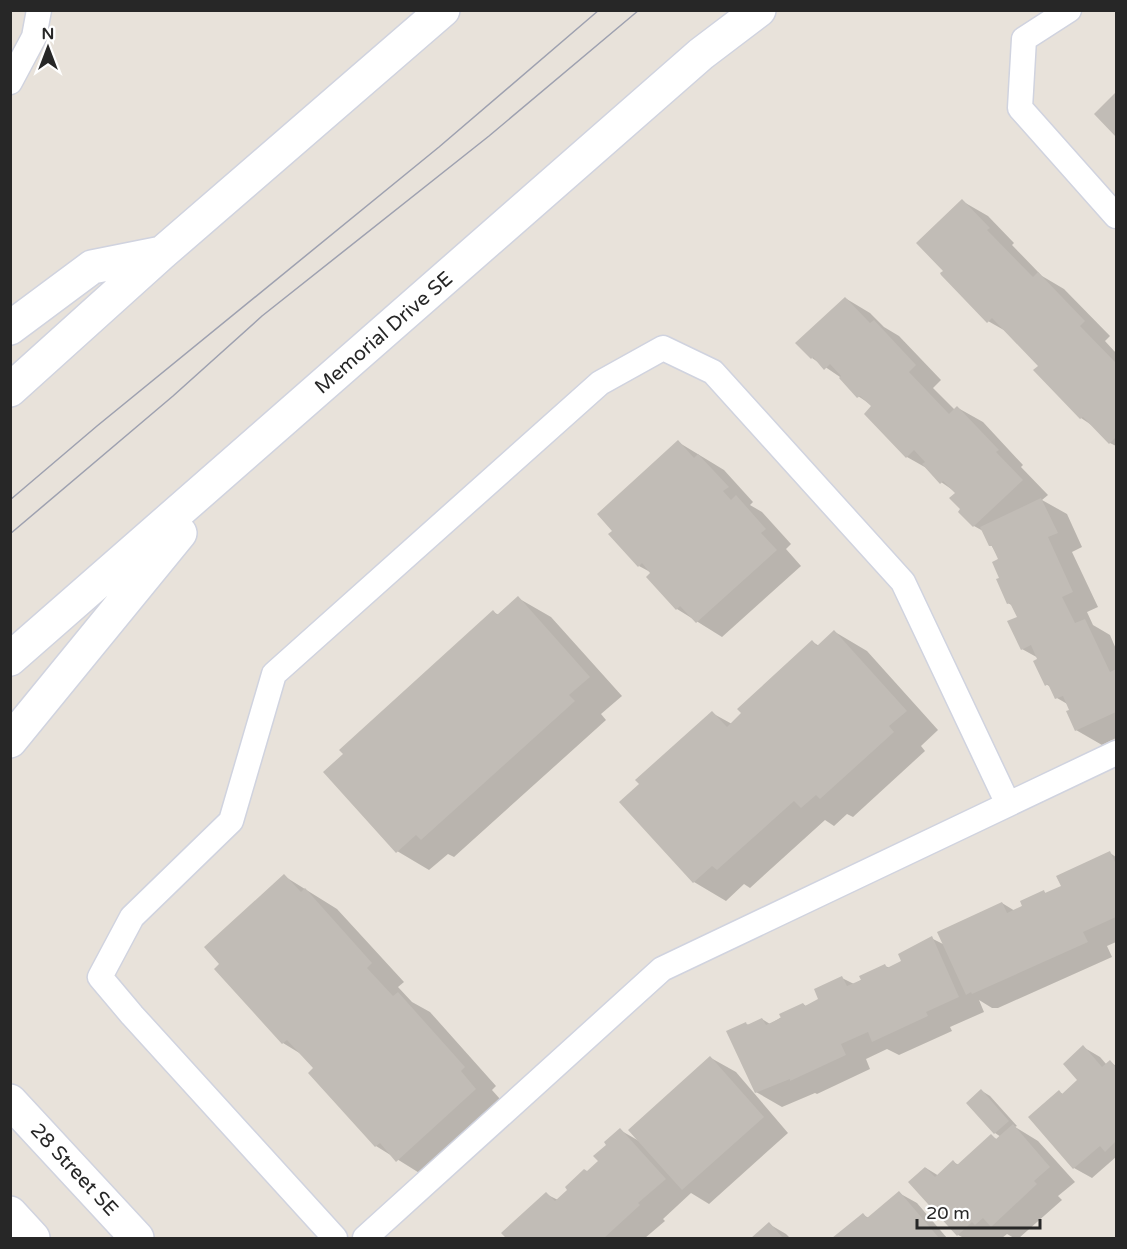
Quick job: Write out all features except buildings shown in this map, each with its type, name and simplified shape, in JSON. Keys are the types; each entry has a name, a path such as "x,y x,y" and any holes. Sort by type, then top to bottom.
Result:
{"main road":[{"path":"10,390 162,253 443,10"},
{"name":"Memorial Drive SE","path":"10,659 701,54 759,10"},
{"path":"10,328 92,267 162,253"},
{"path":"10,741 236,463"},
{"name":"28 Street SE","path":"10,1101 137,1239"},
{"path":"10,1213 33,1239"}],"lane":[{"path":"10,82 33,37 39,10"},
{"path":"1069,10 1024,39 1020,108 1116,216"},
{"path":"335,1239 100,977 132,917 231,821 274,674 600,382 663,348 713,372 903,582 1008,804"},
{"path":"365,1239 662,969 1116,753"}],"tram line":[{"path":"10,500 97,426 439,147 599,10"},
{"path":"10,534 173,396 262,316 489,136 639,10"}]}
